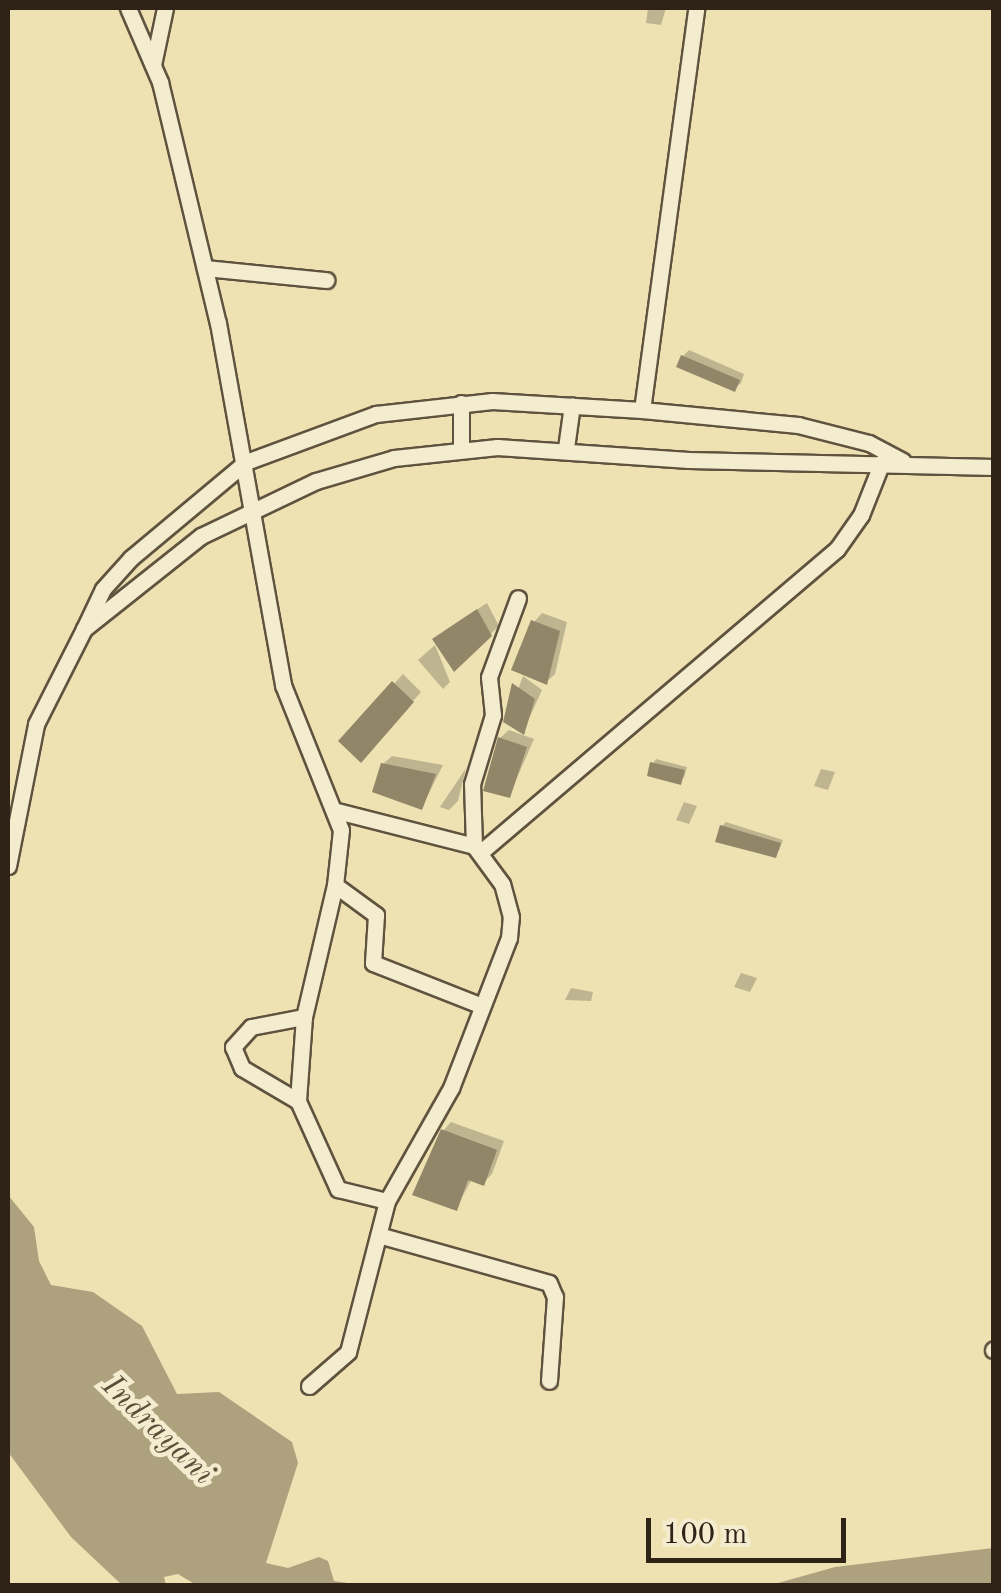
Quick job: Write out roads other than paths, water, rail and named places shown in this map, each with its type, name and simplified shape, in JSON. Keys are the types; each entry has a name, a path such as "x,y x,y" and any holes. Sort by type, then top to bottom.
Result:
{"street":[{"path":"128,8 152,65 205,268 246,462 283,684 318,782 337,812 335,885 304,1017 298,1101 338,1189 387,1202"},
{"path":"152,65 165,8"},
{"path":"642,410 696,8"},
{"path":"205,268 326,280"},
{"path":"8,866 36,724 103,589 131,558 246,462 376,414 461,403 642,410 817,429 868,443 903,461"},
{"path":"461,403 461,449"},
{"path":"566,448 572,405"},
{"path":"84,629 181,550 254,507 357,468 461,449 566,448 689,460 903,461 994,466"},
{"path":"478,849 838,549 862,515 882,462"},
{"path":"309,1386 322,1369 345,1358 382,1236 387,1202 442,1107 510,938 509,898 478,849 472,784 493,715 489,677 518,598"},
{"path":"337,812 478,849"},
{"path":"335,885 376,915 372,963 482,1006"},
{"path":"298,1101 242,1068 233,1047 252,1027 304,1017"},
{"path":"382,1236 549,1282 555,1297 548,1382"}],"water":[{"name":"Indrayani","path":"8,1195 34,1227 39,1261 51,1285 93,1292 142,1326 177,1394 219,1392 292,1442 298,1463 266,1563 288,1568 319,1557 328,1561 334,1581 361,1585 196,1585 178,1574 164,1577 166,1585 122,1585 71,1537 8,1452"},
{"path":"993,1548 993,1585 771,1585 835,1567"}]}
